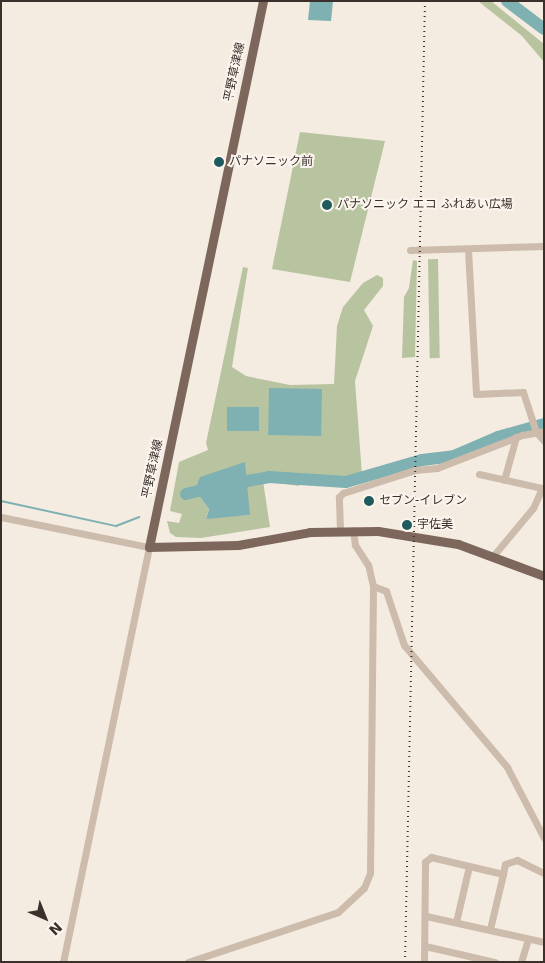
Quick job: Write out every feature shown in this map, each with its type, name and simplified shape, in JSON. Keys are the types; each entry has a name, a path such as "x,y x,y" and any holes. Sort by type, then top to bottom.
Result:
{"main road":[{"name":"平野草津線","path":"149,547 263,1"},
{"path":"149,547 238,545 340,530 353,530 437,539 493,556 544,576"}],"street":[{"path":"410,250 468,250 544,246"},
{"path":"468,250 476,394 523,392 544,441"},
{"path":"340,530 339,497 343,493 455,462 537,428"},
{"path":"504,480 516,437"},
{"path":"478,474 542,488 533,508 493,556"},
{"path":"1,517 149,547 63,962"},
{"path":"188,962 347,908 364,888 370,873 373,586 368,566 355,544 353,530"},
{"path":"373,586 386,591 404,645 507,767 544,838"},
{"path":"424,962 426,916 425,862 431,857 503,874"},
{"path":"490,929 505,864 517,860 544,873"},
{"path":"456,922 469,866"},
{"path":"426,916 544,942"},
{"path":"521,962 528,939"},
{"path":"425,946 495,962"}],"green space":[{"path":"478,1 491,1 544,44 544,62 522,36"},
{"name":"パナソニック エコ ふれあい広場","path":"300,132 385,141 350,282 272,269"},
{"path":"428,259 438,259 440,358 430,358"},
{"path":"413,260 417,261 415,357 402,358 404,297 409,288"},
{"path":"243,267 248,268 232,367 246,376 290,385 334,384 337,326 343,307 363,283 377,275 383,278 383,286 364,310 373,326 355,381 362,475 350,479 300,478 299,486 263,481 270,527 201,538 176,537 170,533 167,521 179,523 182,514 170,511 179,462 208,450 206,443","holes":["195,490 250,515 206,518 209,509"]}],"water":[{"path":"310,1 333,1 331,21 308,20"},
{"path":"269,388 322,389 321,436 268,435"},
{"path":"227,407 259,407 259,431 227,431"},
{"path":"245,462 250,515 206,519 209,509 195,490 200,477"}],"waterway":[{"path":"507,1 544,29"},
{"path":"230,484 269,477 346,482 422,460 454,456 498,437 544,424"},
{"path":"186,494 210,488"},
{"path":"1,501 116,526 139,517"}],"railway":[{"path":"405,962 425,1"}],"place":[{"name":"パナソニック前","path":"219,162"},
{"name":"パナソニック エコ ふれあい広場","path":"327,205"},
{"name":"セブン-イレブン","path":"369,501"},
{"name":"宇佐美","path":"407,525"}]}
